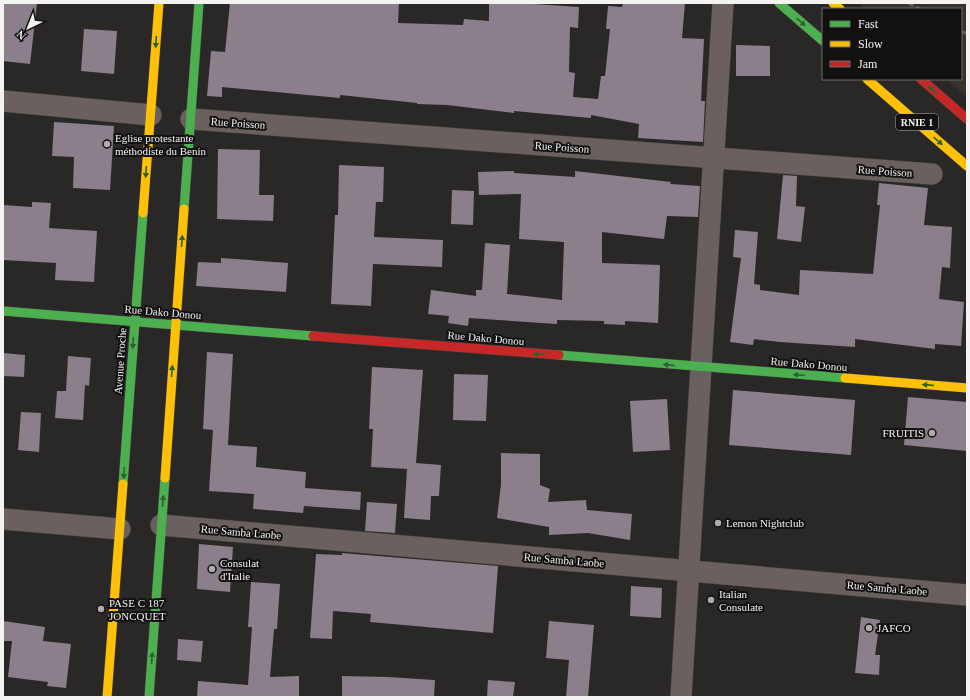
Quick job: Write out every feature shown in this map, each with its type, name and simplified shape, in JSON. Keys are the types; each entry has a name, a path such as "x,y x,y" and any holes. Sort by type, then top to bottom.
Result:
{"main road":[{"name":"Avenue Proche","path":"107,697 159,3"},
{"path":"149,697 199,3"},
{"path":"779,3 822,40"},
{"name":"RNIE 1","path":"868,80 967,166"},
{"name":"RNIE 1","path":"922,80 967,119"},
{"name":"Rue Dako Donou","path":"3,311 967,388"}],"street":[{"path":"681,697 723,3"},
{"path":"3,101 151,115"},
{"name":"Rue Poisson","path":"191,119 932,174"},
{"path":"3,519 120,529"},
{"name":"Rue Samba Laobe","path":"161,525 967,595"}],"shaded area":[{"path":"859,3 967,3 967,97 947,80 962,80 962,8 864,8"}],"building":[{"path":"3,3 37,3 30,64 3,61"},
{"path":"230,3 399,3 398,23 463,25 464,19 489,21 489,3 519,3 579,7 578,28 570,27 569,72 575,73 573,97 598,99 601,76 605,76 610,29 606,29 608,6 622,7 623,3 685,3 682,38 704,39 701,101 705,101 703,142 638,138 639,124 591,115 591,118 514,111 514,113 340,95 340,98 222,87 222,97 207,96 211,51 225,52"},
{"path":"84,29 117,31 114,74 81,71"},
{"path":"736,45 770,46 770,76 736,76"},
{"path":"54,122 114,126 110,190 73,188 74,157 52,156"},
{"path":"218,149 260,150 259,195 274,195 273,221 217,219"},
{"path":"339,165 384,167 383,202 376,202 374,237 443,240 442,267 373,264 371,306 331,304 335,215 338,215"},
{"path":"514,171 514,173 575,177 575,171 671,182 670,184 700,186 698,217 667,216 664,239 602,232 602,263 660,265 658,323 625,321 625,325 604,324 604,321 557,320 557,324 469,318 468,326 448,323 449,316 428,314 431,290 476,296 476,290 482,290 485,243 510,245 507,294 562,300 564,242 519,239 521,194 479,195 478,172"},
{"path":"783,175 797,176 796,206 805,207 801,242 777,239"},
{"path":"879,183 928,188 924,225 952,227 950,268 942,267 939,299 964,302 961,346 935,344 935,349 855,339 855,347 754,339 753,345 730,342 741,258 733,257 735,230 758,232 754,284 760,285 760,290 799,295 800,270 873,274 880,205 877,205"},
{"path":"452,190 474,191 473,225 451,224"},
{"path":"32,202 51,203 49,228 97,231 94,282 55,280 56,263 3,260 3,205 32,207"},
{"path":"221,258 288,263 286,292 196,286 198,262 221,263"},
{"path":"207,352 233,354 228,445 257,447 256,467 306,472 305,488 361,492 360,510 304,506 303,513 253,509 254,494 209,491 213,430 203,429"},
{"path":"3,353 25,355 24,377 3,376"},
{"path":"68,356 91,358 89,386 85,385 83,420 55,418 57,391 66,391"},
{"path":"372,367 423,370 416,463 441,465 439,496 431,496 430,520 404,518 407,469 371,467 373,429 369,429"},
{"path":"454,374 488,375 486,421 453,420"},
{"path":"733,390 855,400 851,455 729,445"},
{"path":"908,397 967,402 967,451 904,445"},
{"path":"667,399 670,450 633,452 630,401"},
{"path":"21,412 41,413 39,452 18,450"},
{"path":"501,453 540,454 540,485 550,489 548,502 586,500 587,510 632,514 630,540 588,533 549,535 549,527 497,518 501,484"},
{"path":"367,502 397,504 395,533 365,531"},
{"path":"199,544 233,547 230,592 197,589"},
{"path":"342,553 498,566 493,633 370,622 371,614 333,611 332,639 310,638 316,554 342,555"},
{"path":"251,582 280,584 277,629 274,629 270,677 299,676 299,697 197,697 198,681 248,685 252,627 248,627"},
{"path":"631,586 662,588 661,618 630,616"},
{"path":"861,617 880,620 875,655 880,655 879,675 855,673"},
{"path":"3,621 45,627 43,641 71,644 66,688 47,686 48,682 8,677 12,641 3,641"},
{"path":"549,621 594,625 588,697 566,697 569,660 546,658"},
{"path":"178,639 203,641 201,662 177,660"},
{"path":"342,676 435,680 434,697 342,697"},
{"path":"488,680 515,682 513,697 487,697"}],"railway":[{"path":"908,3 918,8"},
{"path":"962,32 967,34"}],"traffic: fast":[{"path":"184,209 199,3"},
{"path":"779,3 822,40"},
{"path":"123,484 143,213"},
{"path":"3,311 313,336"},
{"path":"559,355 845,378"},
{"path":"149,697 165,478"}],"traffic: slow":[{"path":"143,213 159,3"},
{"path":"833,3 839,8"},
{"path":"868,80 967,166"},
{"path":"165,478 184,209"},
{"path":"845,378 967,388"},
{"path":"107,697 123,484"}],"traffic: jam":[{"path":"922,80 967,119"},
{"path":"313,336 559,355"}],"place":[{"name":"Eglise protestante méthodiste du Benin","path":"107,144"},
{"name":"FRUITIS","path":"932,433"},
{"name":"Lemon Nightclub","path":"718,523"},
{"name":"Consulat d'Italie","path":"212,569"},
{"name":"Italian Consulate","path":"711,600"},
{"name":"PASE C 187 JONCQUET","path":"101,609"},
{"name":"JAFCO","path":"869,628"}]}
